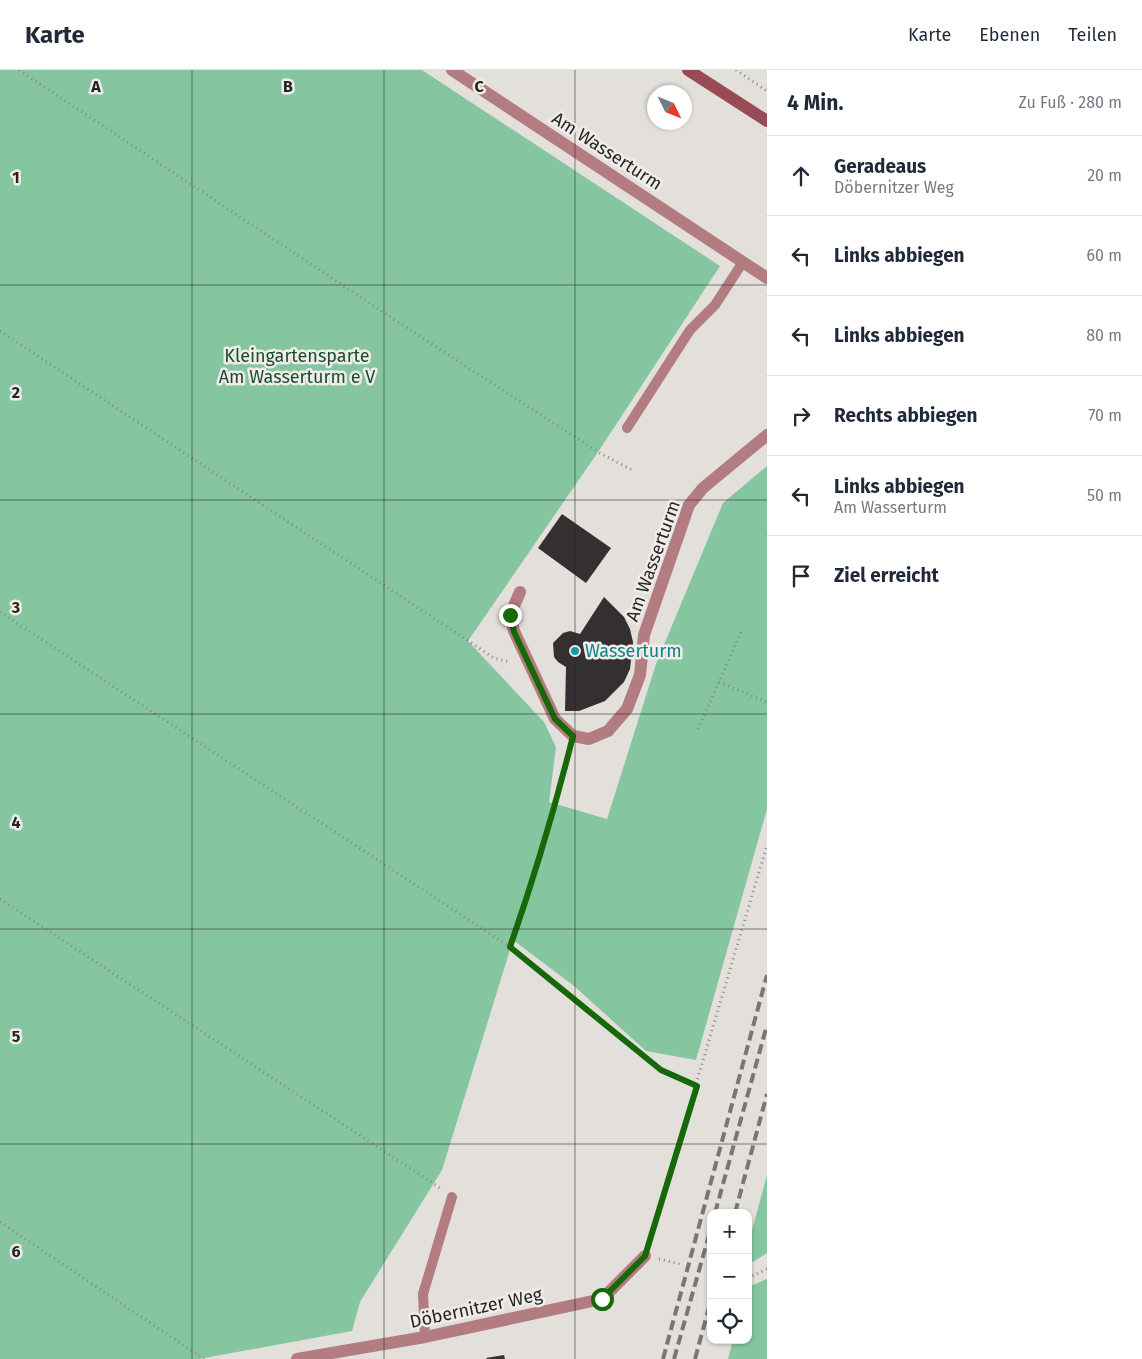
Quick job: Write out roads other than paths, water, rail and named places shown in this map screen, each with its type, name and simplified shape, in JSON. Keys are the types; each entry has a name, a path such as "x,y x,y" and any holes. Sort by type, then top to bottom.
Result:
{"street":[{"name":"Am Wasserturm","path":"452,70 767,278"},
{"path":"688,70 767,121"},
{"name":"Am Wasserturm","path":"520,592 510,615 514,632 555,719 573,736 589,740 608,731 628,709 640,675 644,635 689,505 703,488 767,436"},
{"name":"Döbernitzer Weg","path":"296,1359 425,1337 602,1299 645,1256"}],"lane":[{"path":"627,428 690,330 715,305 743,262"},
{"path":"425,1337 423,1294 452,1197"}],"railway":[{"path":"663,1359 767,975"},
{"path":"716,1209 767,1025"},
{"path":"736,1209 767,1094"},
{"path":"674,1359 707,1242"},
{"path":"695,1359 707,1315"}],"place":[{"name":"Wasserturm","path":"575,651"}],"park label":[{"name":"Kleingartensparte Am Wasserturm e V","path":"297,366"}]}
